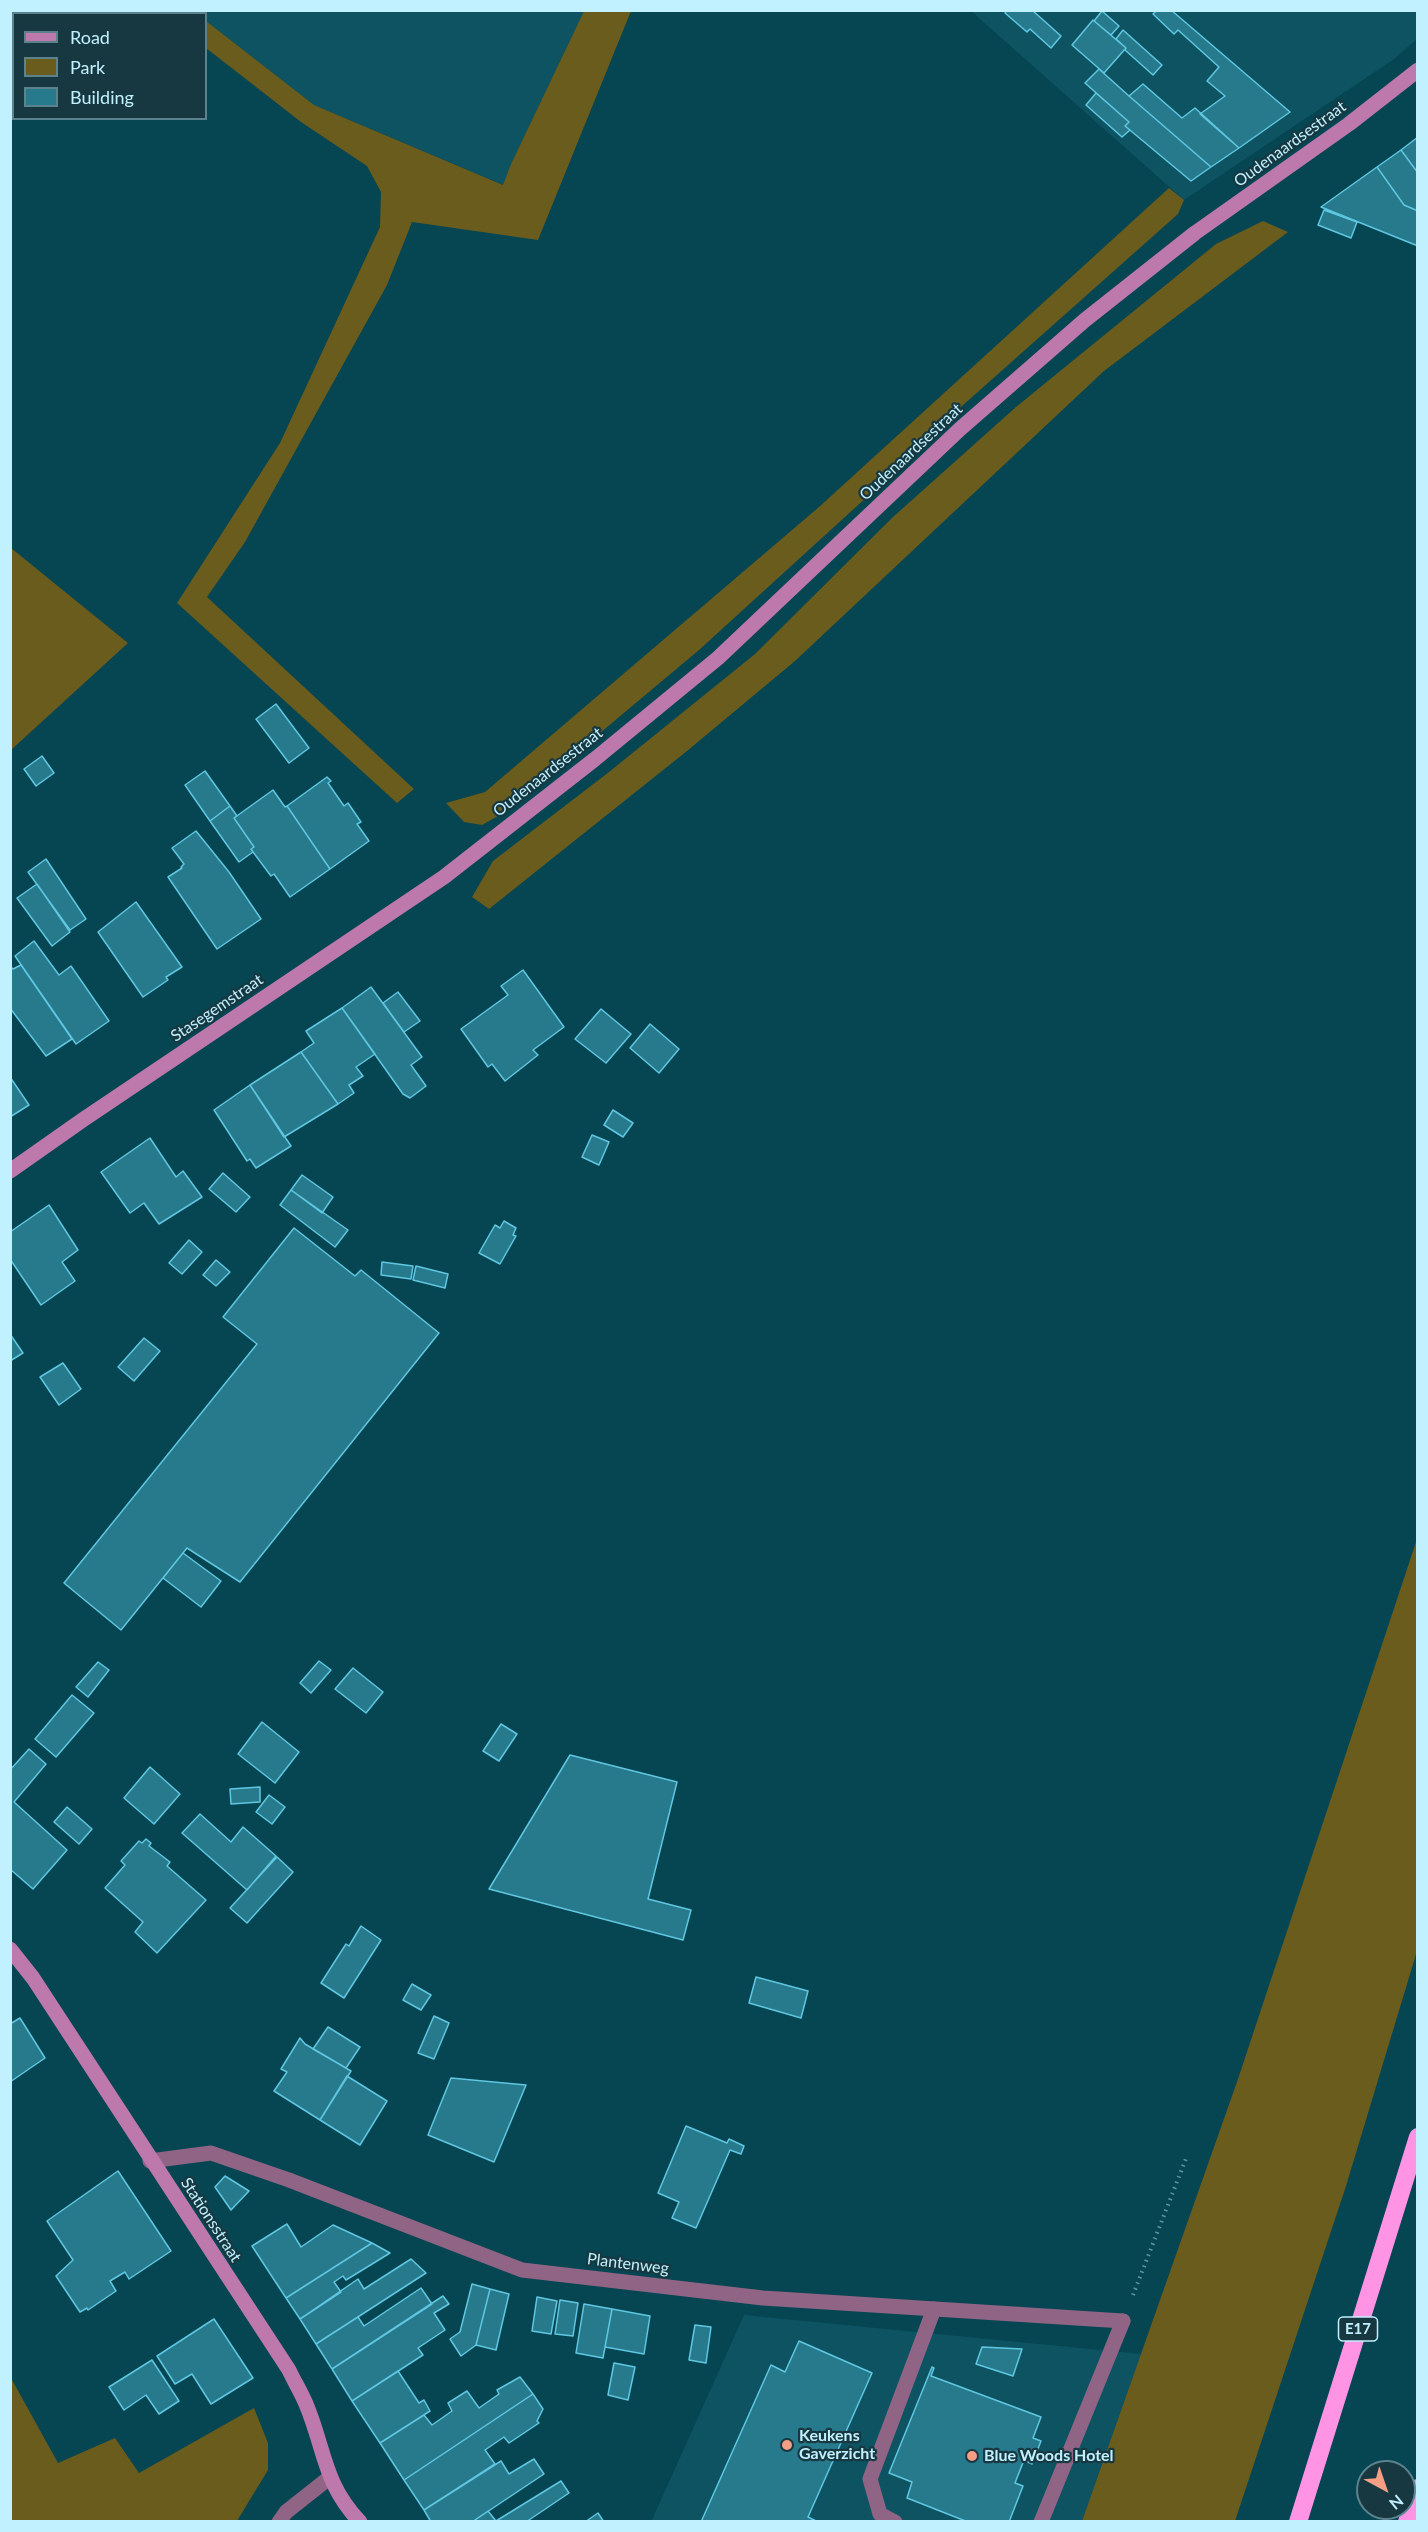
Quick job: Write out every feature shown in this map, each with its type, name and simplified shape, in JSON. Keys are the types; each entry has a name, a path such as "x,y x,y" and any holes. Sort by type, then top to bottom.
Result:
{"highway":[{"name":"E17","path":"1298,2522 1418,2137"},
{"path":"1407,2522 1418,2488"}],"street":[{"name":"Oudenaardsestraat","path":"444,877 595,759 718,658 960,429 1085,320 1195,233 1349,124 1418,70"},
{"name":"Stasegemstraat","path":"10,1171 444,877"},
{"name":"Stationsstraat","path":"10,1949 33,1978 150,2161 289,2370 306,2403 329,2478 349,2510 360,2522"},
{"name":"Plantenweg","path":"150,2161 211,2153 300,2184 522,2270 763,2298 1122,2321"},
{"path":"896,2522 880,2514 870,2479 934,2309"},
{"path":"1041,2522 1122,2321"},
{"path":"279,2522 286,2512 329,2478"}],"path":[{"path":"1122,2321 1187,2156"}],"shaded area":[{"path":"192,11 584,11 511,164 504,185 314,105 207,22 207,12"},
{"path":"971,11 1417,11 1417,39 1394,59 1184,200"},
{"path":"744,2315 1141,2354 1082,2521 651,2522"}],"green space":[{"path":"584,11 631,11 538,240 412,222 387,285 245,542 207,597 414,789 397,803 177,603 280,443 380,227 381,192 367,166 301,122 207,49 207,22 314,105 503,185"},
{"path":"1169,188 1184,200 1178,214 944,422 868,496 699,650 507,811 482,825 464,822 446,803 485,792 819,507"},
{"path":"1263,221 1288,232 1104,371 795,661 687,751 489,909 472,897 493,861 609,772 755,654 893,517 1016,407 1216,244"},
{"path":"11,548 128,643 11,750"},
{"path":"1417,1539 1417,1951 1346,2186 1235,2521 1082,2521 1238,2079"},
{"path":"11,2378 58,2463 115,2438 139,2473 254,2408 268,2443 268,2470 237,2521 11,2521"}],"building":[{"path":"1007,10 1032,10 1061,36 1051,48 1030,29 1027,32 1005,13"},
{"path":"1157,10 1171,10 1290,112 1239,148 1200,114 1225,96 1207,81 1219,67 1178,30 1174,34 1153,14"},
{"path":"1102,11 1119,26 1111,35 1094,21"},
{"path":"1093,20 1126,48 1104,73 1072,45"},
{"path":"1123,30 1162,65 1153,75 1116,39"},
{"path":"1099,69 1211,167 1191,181 1125,126 1129,122 1085,83"},
{"path":"1143,84 1182,118 1195,108 1239,148 1211,167 1129,96"},
{"path":"1096,93 1129,122 1125,126 1130,130 1122,137 1086,105"},
{"path":"1418,137 1418,173 1401,150"},
{"path":"1401,150 1418,173 1418,211 1404,205 1377,167"},
{"path":"1377,167 1404,205 1418,211 1418,246 1321,207"},
{"path":"1324,210 1357,222 1351,238 1318,225"},
{"path":"276,704 309,748 289,763 256,719"},
{"path":"42,756 54,773 36,786 24,769"},
{"path":"205,771 230,806 210,821 185,785"},
{"path":"327,777 331,781 328,783 344,806 348,803 361,822 357,824 369,841 330,869 287,806"},
{"path":"273,790 285,807 287,806 330,869 290,897 274,874 271,876 253,852 251,849 254,847 234,818"},
{"path":"230,806 237,816 234,818 254,847 251,849 253,852 239,862 210,821"},
{"path":"196,831 229,872 261,919 217,949 168,877 182,868 184,864 172,848"},
{"path":"46,859 86,919 70,930 28,872"},
{"path":"37,884 70,932 52,946 17,898"},
{"path":"136,902 182,967 166,977 168,980 143,997 98,932"},
{"path":"34,941 59,975 71,966 109,1021 76,1044 15,956"},
{"path":"21,965 72,1039 46,1056 10,1008 10,966 13,969"},
{"path":"523,970 564,1027 533,1050 538,1055 505,1081 492,1064 488,1067 461,1029 508,995 501,986"},
{"path":"371,987 422,1057 411,1065 426,1086 410,1098 403,1094 342,1008"},
{"path":"398,992 420,1021 404,1032 383,1003"},
{"path":"342,1008 375,1054 356,1067 363,1076 349,1085 354,1093 338,1104 301,1052 314,1043 306,1031"},
{"path":"601,1009 631,1034 606,1063 575,1039"},
{"path":"650,1024 679,1049 659,1073 630,1048"},
{"path":"301,1052 338,1104 284,1137 250,1085"},
{"path":"10,1077 29,1105 10,1117"},
{"path":"250,1085 291,1146 256,1168 250,1159 247,1161 214,1110"},
{"path":"613,1110 633,1123 623,1137 604,1125"},
{"path":"592,1135 609,1142 599,1165 582,1157"},
{"path":"150,1138 176,1177 183,1171 202,1197 159,1224 144,1203 130,1213 101,1172"},
{"path":"223,1173 250,1197 236,1212 209,1189"},
{"path":"302,1175 333,1197 322,1213 291,1190"},
{"path":"291,1190 348,1230 335,1247 280,1205"},
{"path":"49,1205 78,1250 62,1262 75,1281 41,1305 10,1259 10,1232"},
{"path":"504,1221 516,1228 513,1235 516,1236 500,1264 479,1253 495,1225 500,1228"},
{"path":"294,1228 355,1276 361,1270 439,1333 240,1582 187,1548 121,1630 64,1583 257,1344 223,1317"},
{"path":"189,1240 202,1252 182,1274 169,1263"},
{"path":"216,1260 230,1272 216,1286 203,1275"},
{"path":"382,1262 413,1266 411,1279 381,1275"},
{"path":"416,1266 448,1274 445,1288 413,1280"},
{"path":"10,1334 23,1353 10,1361"},
{"path":"144,1338 160,1351 134,1381 118,1367"},
{"path":"63,1363 81,1389 59,1405 40,1377"},
{"path":"183,1553 221,1581 201,1607 163,1578"},
{"path":"319,1661 331,1670 311,1693 300,1683"},
{"path":"98,1662 109,1670 88,1697 76,1687"},
{"path":"353,1668 383,1692 366,1713 335,1689"},
{"path":"72,1695 94,1713 56,1757 35,1739"},
{"path":"262,1722 299,1752 275,1783 238,1754"},
{"path":"501,1724 517,1734 499,1761 483,1751"},
{"path":"29,1749 46,1764 14,1802 67,1850 33,1889 10,1869 10,1770"},
{"path":"570,1755 677,1782 648,1899 691,1910 683,1940 489,1889"},
{"path":"150,1767 180,1794 154,1824 124,1798"},
{"path":"260,1787 260,1802 231,1804 230,1789"},
{"path":"269,1795 285,1807 272,1824 256,1812"},
{"path":"67,1807 92,1829 79,1844 54,1822"},
{"path":"200,1814 231,1842 243,1827 276,1856 247,1890 182,1833"},
{"path":"146,1839 151,1843 149,1846 170,1862 167,1866 206,1900 157,1953 135,1932 143,1922 105,1888 125,1865 121,1861 139,1841 142,1843"},
{"path":"277,1857 293,1872 247,1923 230,1908"},
{"path":"361,1926 381,1940 344,1998 321,1983 346,1944 349,1946"},
{"path":"756,1977 808,1991 801,2018 749,2003"},
{"path":"412,1984 431,1995 421,2010 403,2000"},
{"path":"434,2016 449,2023 434,2059 418,2053"},
{"path":"20,2018 45,2058 10,2082 10,2024"},
{"path":"328,2027 360,2047 346,2068 313,2049"},
{"path":"300,2038 305,2044 351,2071 320,2120 274,2091 287,2072 281,2069"},
{"path":"347,2076 387,2101 360,2145 320,2120"},
{"path":"451,2078 526,2085 494,2162 428,2135"},
{"path":"686,2126 727,2143 729,2139 744,2146 741,2154 730,2150 696,2228 672,2218 679,2202 658,2193"},
{"path":"118,2171 171,2251 129,2279 125,2272 110,2281 116,2291 88,2310 87,2308 80,2312 56,2276 73,2260 47,2221"},
{"path":"225,2176 249,2191 231,2210 215,2187"},
{"path":"287,2224 301,2247 333,2225 372,2243 286,2298 252,2246"},
{"path":"372,2243 390,2253 346,2280 343,2276 334,2282 341,2292 300,2319 286,2298"},
{"path":"411,2259 426,2273 316,2344 300,2319 358,2279 364,2289"},
{"path":"472,2284 490,2289 476,2345 461,2356 450,2339 460,2332"},
{"path":"421,2288 432,2304 332,2369 316,2344 358,2317 364,2326"},
{"path":"490,2289 509,2294 496,2350 476,2345"},
{"path":"443,2296 449,2304 434,2313 445,2330 418,2348 423,2355 352,2401 332,2369"},
{"path":"537,2297 557,2301 551,2334 532,2331"},
{"path":"560,2300 578,2303 573,2336 555,2334"},
{"path":"584,2304 612,2309 603,2358 576,2353"},
{"path":"612,2309 650,2316 644,2354 605,2347"},
{"path":"214,2319 253,2378 211,2404 192,2374 175,2384 157,2356"},
{"path":"695,2325 711,2327 706,2363 689,2360"},
{"name":"Keukens Gaverzicht","path":"799,2341 872,2373 808,2517 818,2522 701,2522 771,2365 785,2372"},
{"path":"982,2347 1022,2349 1013,2376 976,2364"},
{"path":"152,2360 179,2401 159,2414 146,2395 124,2410 109,2387"},
{"path":"614,2363 635,2367 628,2400 608,2395"},
{"path":"932,2367 934,2368 931,2376 1041,2417 1033,2438 1041,2441 1032,2464 1024,2460 1015,2483 1023,2486 1009,2522 968,2522 907,2498 912,2482 889,2473"},
{"path":"398,2371 419,2403 424,2400 430,2411 380,2443 352,2401"},
{"path":"520,2377 533,2394 404,2480 380,2443 424,2415 432,2425 452,2411 448,2403 467,2391 479,2408 499,2394 497,2390"},
{"path":"533,2394 543,2409 537,2421 539,2423 509,2443 504,2437 485,2450 495,2464 424,2510 404,2480"},
{"path":"534,2459 544,2474 472,2522 431,2522 424,2510 501,2461 509,2474"},
{"path":"561,2481 569,2493 526,2522 472,2522 488,2511 496,2521"},
{"path":"598,2513 604,2522 585,2522"}],"place":[{"name":"Keukens Gaverzicht","path":"787,2445"},
{"name":"Blue Woods Hotel","path":"972,2456"}]}
